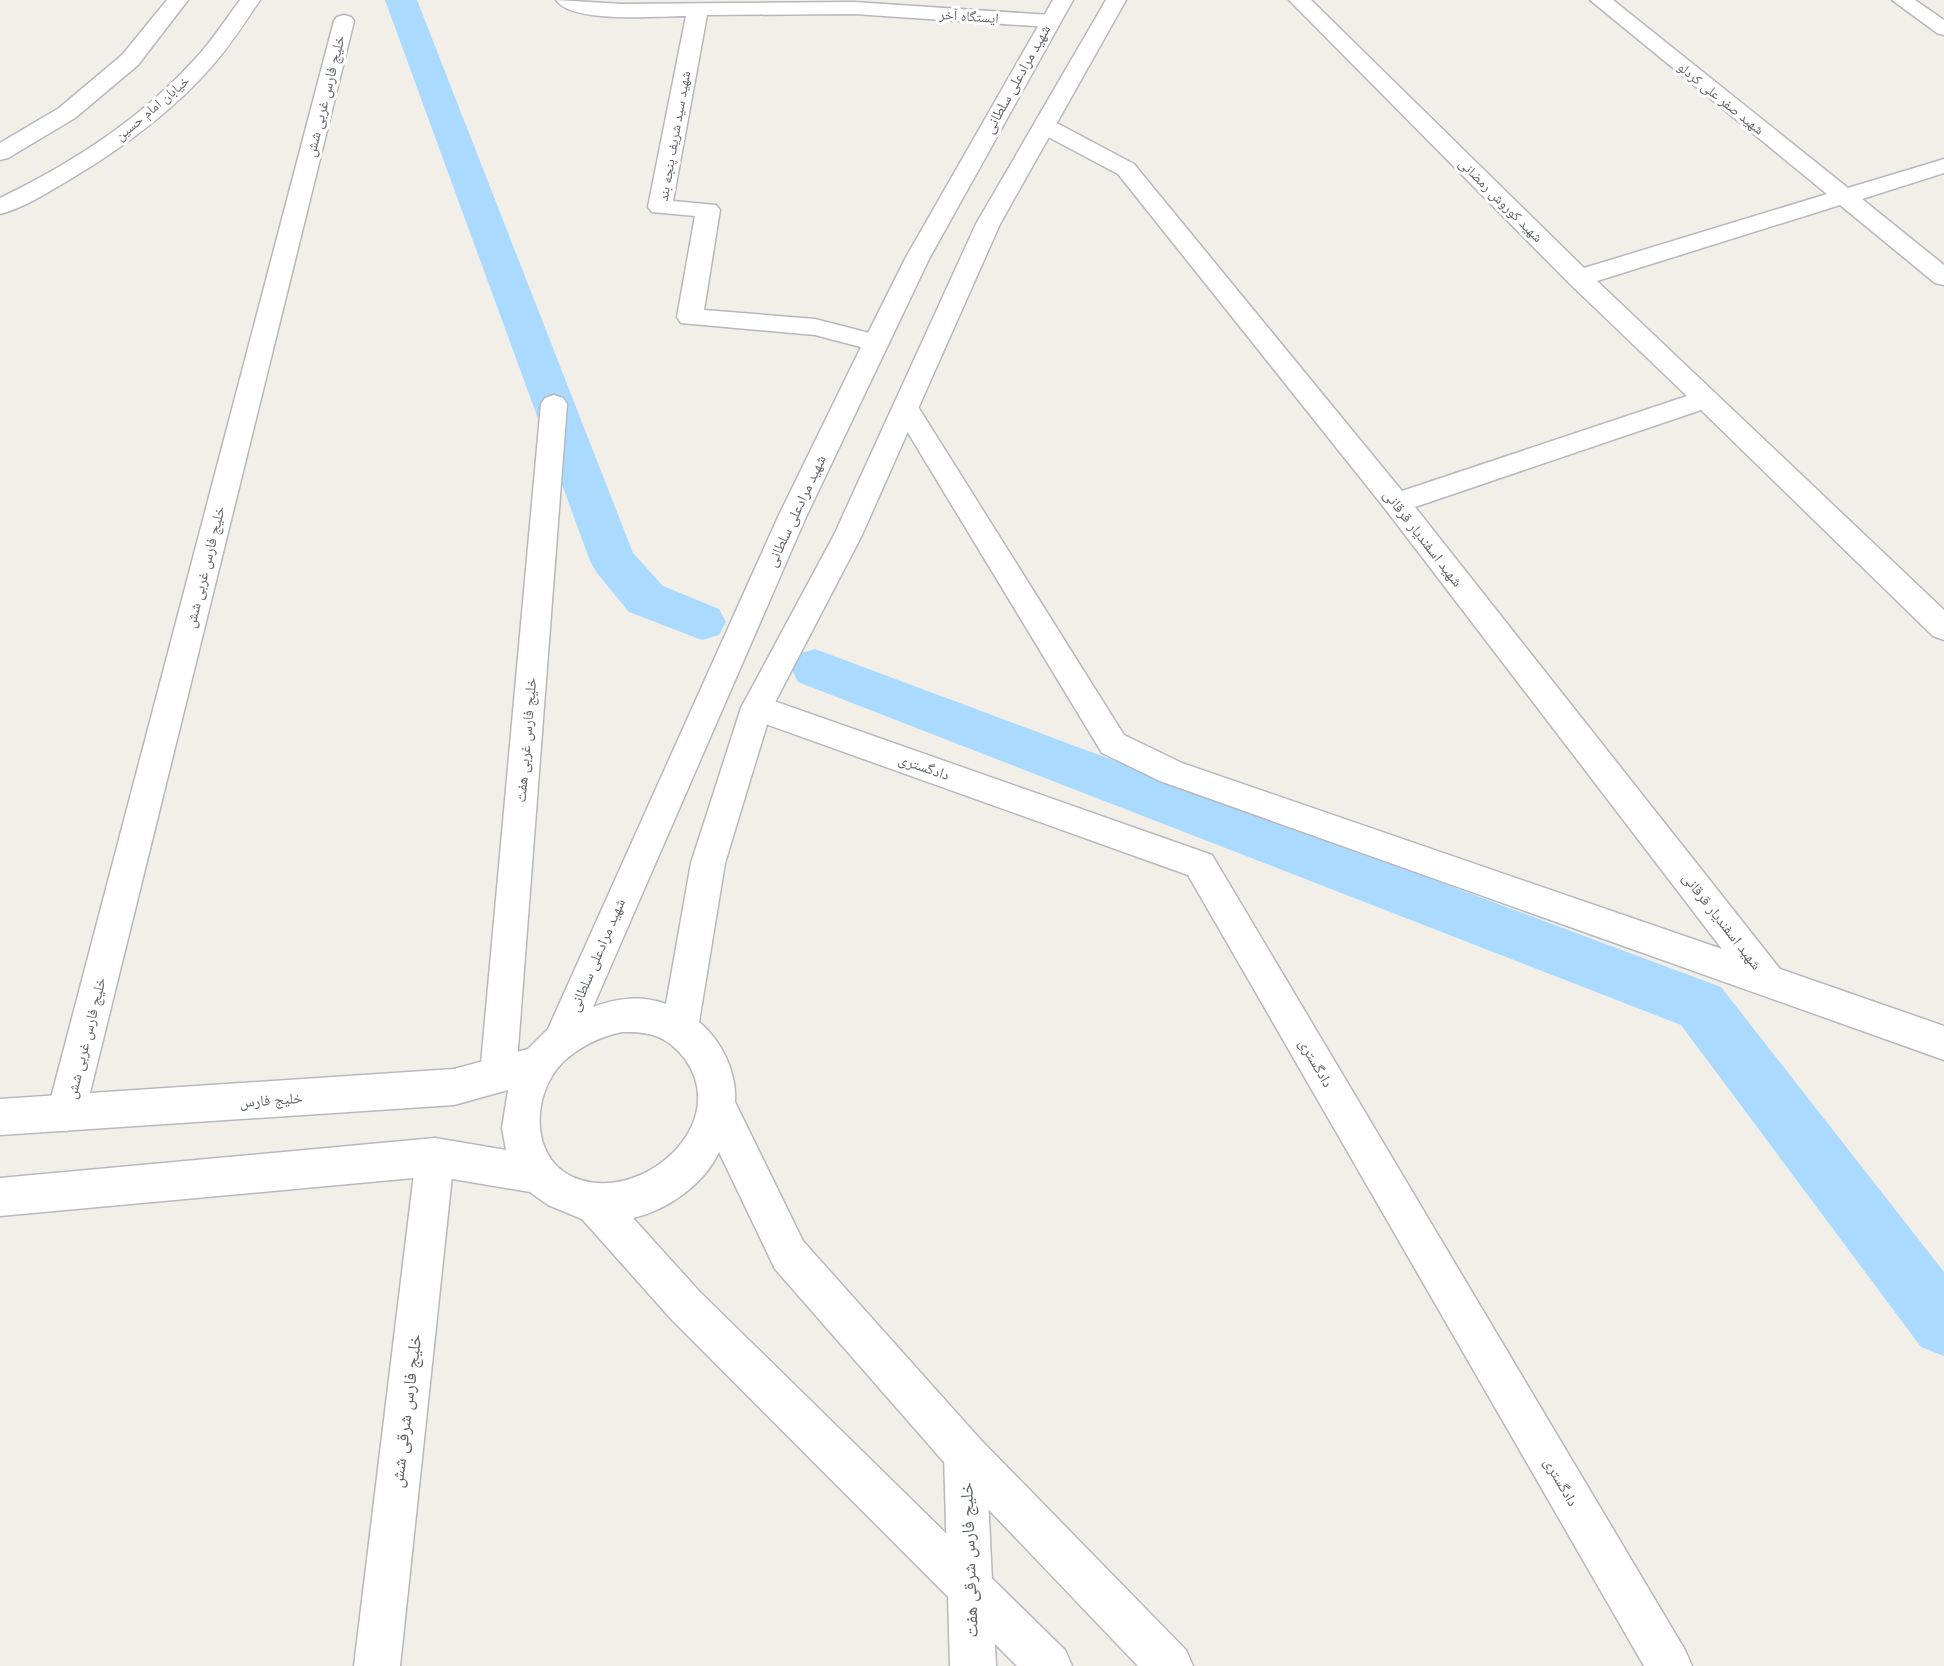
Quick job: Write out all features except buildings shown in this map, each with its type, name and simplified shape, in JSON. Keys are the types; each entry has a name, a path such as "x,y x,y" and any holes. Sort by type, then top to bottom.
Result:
{"street":[{"path":"0,153 67,113 130,60 178,0"},
{"name":"خیابان امام حسین","path":"0,207 21,198 127,132 198,69 250,0"},
{"name":"ایستگاه آخر","path":"566,0 579,7 611,9 854,4 1072,19"},
{"name":"شهید مرادعلی سلطانی","path":"550,1052 596,956 792,517 876,343 953,242 1072,19 1116,0"},
{"name":"شهید کوروش رمضانی","path":"1299,0 1579,278 1944,628"},
{"name":"شهید صفر علی کردلو","path":"1600,0 1944,277"},
{"path":"1902,0 1944,29"},
{"name":"شهید سید شریف پنجه بند","path":"698,9 660,207 708,210 690,317 815,327 876,343"},
{"name":"شهید مرادعلی سلطانی","path":"680,1028 708,863 757,708 849,535 906,408 953,242 988,224 1045,126 1072,19"},
{"name":"خلیج فارس غربی شش","path":"66,1113 344,21"},
{"name":"شهید اسفندیار قرقانی","path":"1045,126 1126,169 1396,503 1770,984"},
{"path":"1579,278 1944,166"},
{"path":"1396,503 1706,399"},
{"name":"خلیج فارس غربی هفت","path":"498,1075 554,404"},
{"path":"906,408 1113,744 1171,772 1770,984 1944,1043"},
{"name":"دادگستری","path":"715,690 757,708 1200,865 1669,1666"},
{"path":"622,1015 653,1016 680,1028 702,1048 715,1075 717,1106 709,1137 689,1166 661,1189 628,1202 594,1204 562,1195 538,1174 524,1150 520,1121 525,1091 550,1052 590,1023 622,1015"},
{"name":"خلیج فارس","path":"0,1117 454,1087 498,1075 550,1052"},
{"path":"717,1106 789,1255 965,1454 1170,1666"},
{"path":"0,1197 435,1156 538,1174"},
{"name":"خلیج فارس شرقی شش","path":"377,1666 435,1156"},
{"path":"594,1204 686,1306 971,1586 1049,1666"},
{"name":"خلیج فارس شرقی هفت","path":"965,1454 973,1666"}],"waterway":[{"path":"401,0 613,561 646,599 702,622"},
{"path":"815,668 1701,1006 1944,1324"}]}
